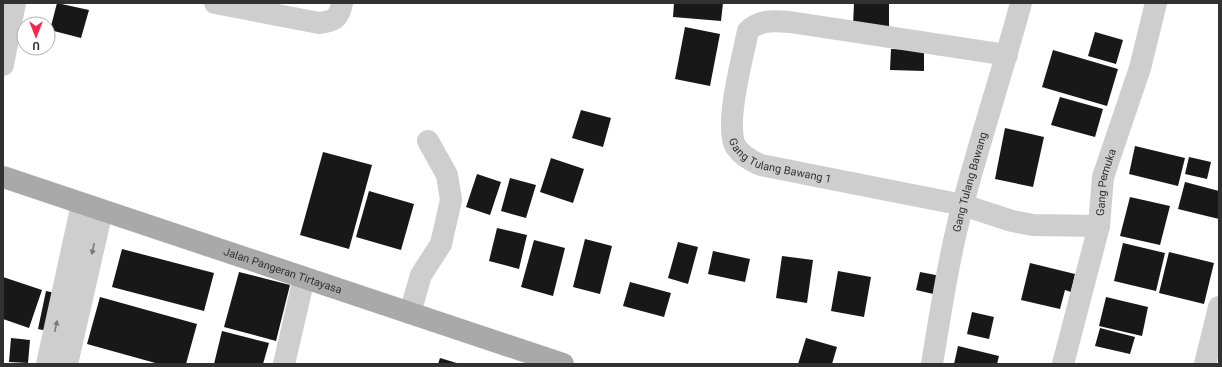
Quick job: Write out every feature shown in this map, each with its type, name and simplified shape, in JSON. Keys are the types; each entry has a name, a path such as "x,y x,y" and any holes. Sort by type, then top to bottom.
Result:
{"main road":[{"name":"Jalan Pangeran Tirtayasa","path":"3,178 563,364"}],"street":[{"path":"3,65 15,3"},
{"path":"215,3 319,23 331,22 340,14 342,3"},
{"name":"Gang Tulang Bawang","path":"932,364 944,289 963,205 1021,3"},
{"name":"Gang Pemuka","path":"1064,364 1099,226 1103,177 1140,68 1156,3"},
{"name":"Gang Tulang Bawang 1","path":"1007,55 790,22 765,21 755,24 748,31 734,106 733,140 749,160 761,165 963,205 1012,221 1033,225 1099,226"},
{"path":"410,313 421,275 441,244 451,200 447,175 428,141"},
{"path":"47,364 92,207"},
{"path":"67,364 92,207"},
{"path":"284,364 304,278"},
{"path":"1205,364 1217,320"}],"building":[{"path":"57,3 89,10 81,38 56,32 56,16 54,16"},
{"path":"674,3 723,3 721,21 673,17"},
{"path":"854,3 889,3 889,27 853,26"},
{"path":"685,27 720,34 710,86 675,79"},
{"path":"1095,32 1123,40 1116,64 1088,56"},
{"path":"891,49 924,50 924,71 890,70"},
{"path":"1053,50 1118,69 1107,106 1042,87"},
{"path":"1060,97 1103,109 1095,137 1051,125"},
{"path":"581,110 611,118 603,147 572,138"},
{"path":"1005,128 1044,137 1033,187 995,179"},
{"path":"1135,146 1185,158 1178,186 1129,174"},
{"path":"323,152 372,165 349,249 300,235"},
{"path":"1189,157 1211,162 1207,179 1185,174"},
{"path":"551,158 584,169 573,203 540,192"},
{"path":"477,174 501,182 490,215 466,207"},
{"path":"510,178 536,185 526,218 501,211"},
{"path":"1185,182 1219,191 1219,219 1178,209"},
{"path":"369,191 414,204 401,250 356,237"},
{"path":"1130,197 1170,206 1160,245 1120,236"},
{"path":"497,228 527,235 519,269 489,261"},
{"path":"585,239 612,246 600,294 573,287"},
{"path":"534,240 565,248 553,296 521,287"},
{"path":"678,242 698,247 688,284 668,278"},
{"path":"1123,243 1165,253 1156,291 1114,281"},
{"path":"122,249 214,273 204,311 112,287"},
{"path":"713,251 750,259 745,282 708,274"},
{"path":"1169,252 1214,263 1204,304 1159,293"},
{"path":"782,256 813,260 807,303 776,298"},
{"path":"1030,263 1075,274 1071,292 1065,290 1060,309 1021,300"},
{"path":"838,271 871,277 864,317 831,311"},
{"path":"239,272 290,285 276,341 224,327"},
{"path":"920,272 946,277 942,296 916,290"},
{"path":"3,277 42,290 29,328 3,319"},
{"path":"630,282 671,293 664,317 623,306"},
{"path":"46,291 60,294 52,332 38,329"},
{"path":"100,297 197,324 186,364 159,364 87,344"},
{"path":"1106,297 1148,307 1142,336 1099,326"},
{"path":"972,312 994,317 989,339 967,334"},
{"path":"1100,328 1135,337 1130,354 1095,346"},
{"path":"222,331 269,343 263,364 214,364"},
{"path":"11,338 30,340 28,363 9,362"},
{"path":"806,338 837,347 832,364 798,364"},
{"path":"958,346 999,356 997,364 954,364"},
{"path":"440,358 460,364 438,364"}]}
